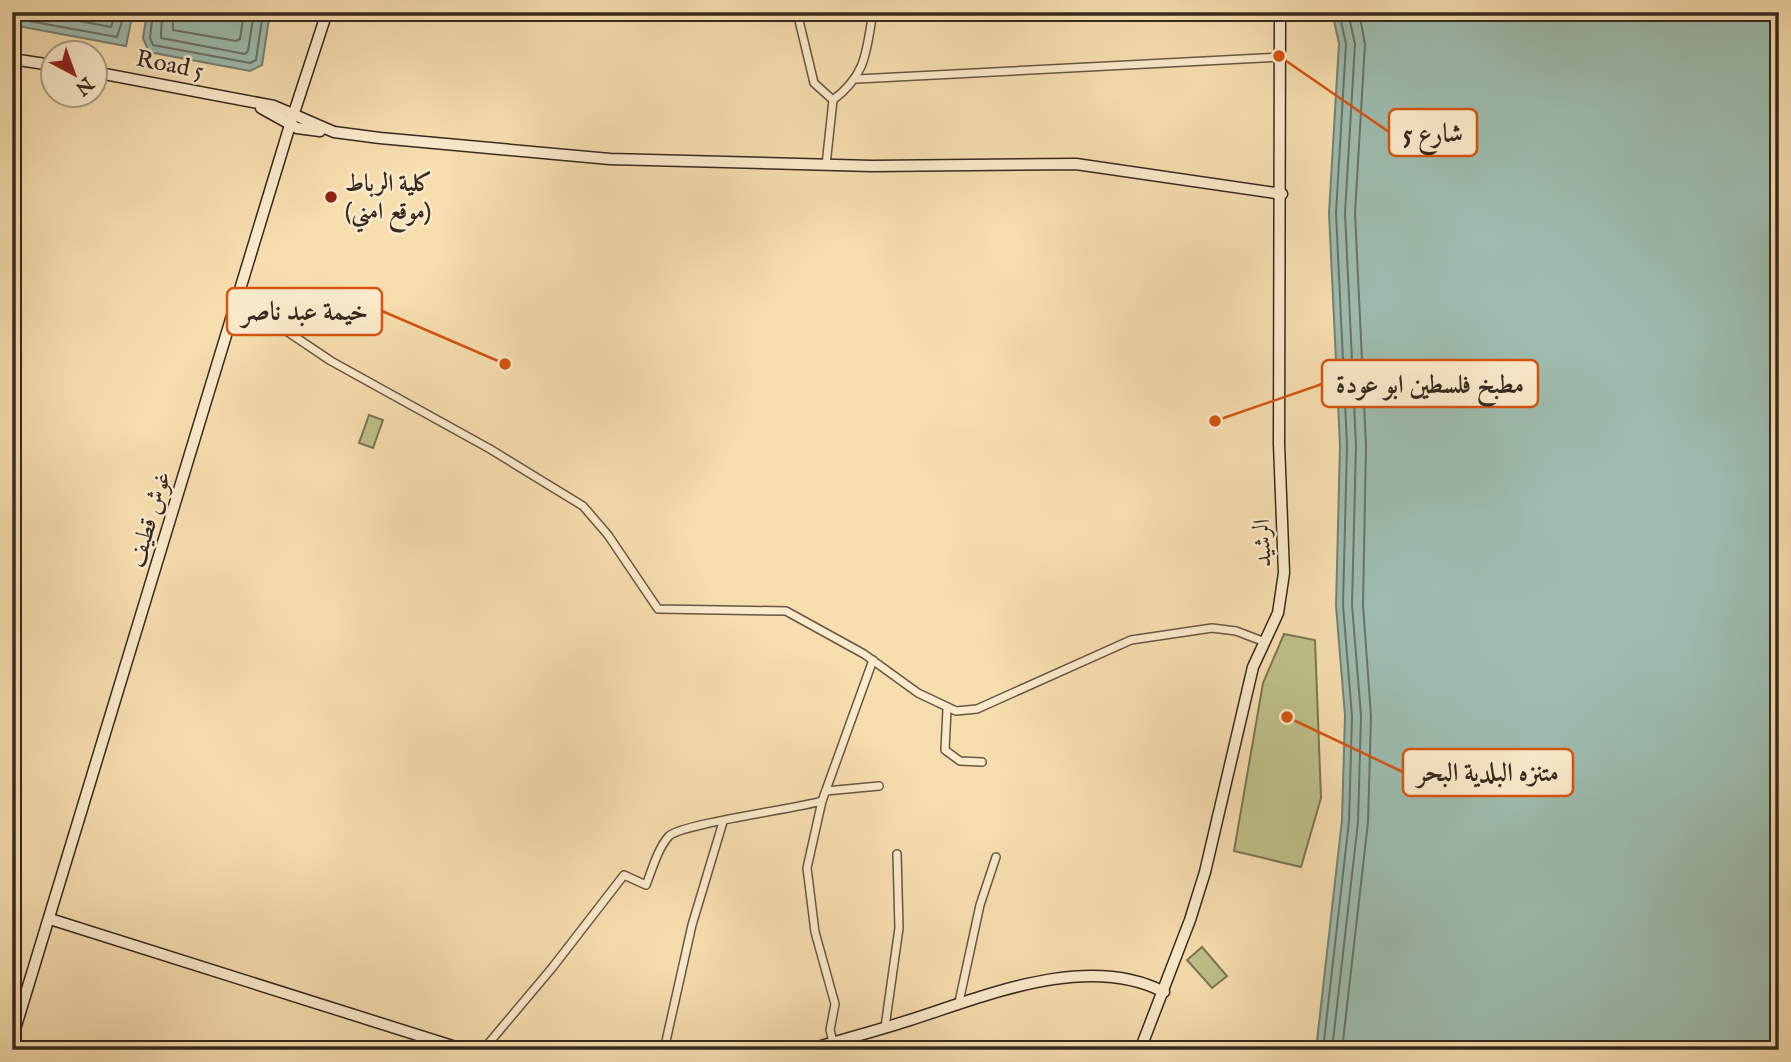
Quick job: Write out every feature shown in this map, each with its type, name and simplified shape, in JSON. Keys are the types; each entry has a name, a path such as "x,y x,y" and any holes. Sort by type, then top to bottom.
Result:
{"main road":[{"name":"غوش قطيف","path":"12,1039 290,125 327,12"},
{"name":"الرشيد","path":"1140,1050 1164,992 1205,872 1252,667 1279,612 1284,573 1279,444 1282,194 1280,12"},
{"path":"12,59 38,63"},
{"name":"Road 5","path":"108,74 170,84 237,100"},
{"path":"237,100 274,106 334,132"},
{"path":"237,100 270,111 290,125 334,132 610,159 826,165 1076,164 1282,194"},
{"path":"50,919 465,1050"},
{"path":"807,1050 959,1002 1086,976 1143,982 1164,992"}],"street":[{"path":"797,12 814,83 833,100"},
{"path":"826,165 833,100 857,79 862,70 873,12"},
{"path":"857,79 1281,57"},
{"path":"237,303 252,308 331,361 490,449 583,506 608,534 658,608 786,611 873,660 918,693 947,709 977,709 1131,640 1212,628 1236,631 1265,642"},
{"path":"833,1042 830,1030 835,1004 813,922 807,868 822,801 873,660"},
{"path":"947,709 945,750 960,761 982,762"},
{"path":"826,791 879,786"},
{"path":"483,1050 552,968 624,875 646,886 671,834 689,826 723,822 822,801"},
{"path":"664,1050 692,925 723,822"},
{"path":"886,1027 900,928 897,854"},
{"path":"959,1002 980,905 996,857"}],"green space":[{"path":"369,415 383,420 373,448 359,443"},
{"path":"1284,634 1315,640 1321,798 1301,867 1234,851 1263,683"},
{"path":"1202,947 1227,976 1212,988 1187,960"}],"water":[{"path":"12,12 133,12 126,46 108,43 108,38 83,38 12,25"},
{"path":"147,12 270,12 262,65 250,71 149,52 143,38"},
{"path":"1332,12 1779,12 1779,1050 1316,1050 1342,820 1345,715 1336,606 1340,445 1329,213 1339,43"}],"place":[{"name":"شارع 5","path":"1279,56"},
{"name":"كلية الرباط (موقع امني)","path":"331,197"},
{"name":"خيمة عبد ناصر","path":"505,364"},
{"name":"مطبخ فلسطين ابو عودة","path":"1215,421"},
{"name":"متنزه البلدية البحر","path":"1287,717"}]}
